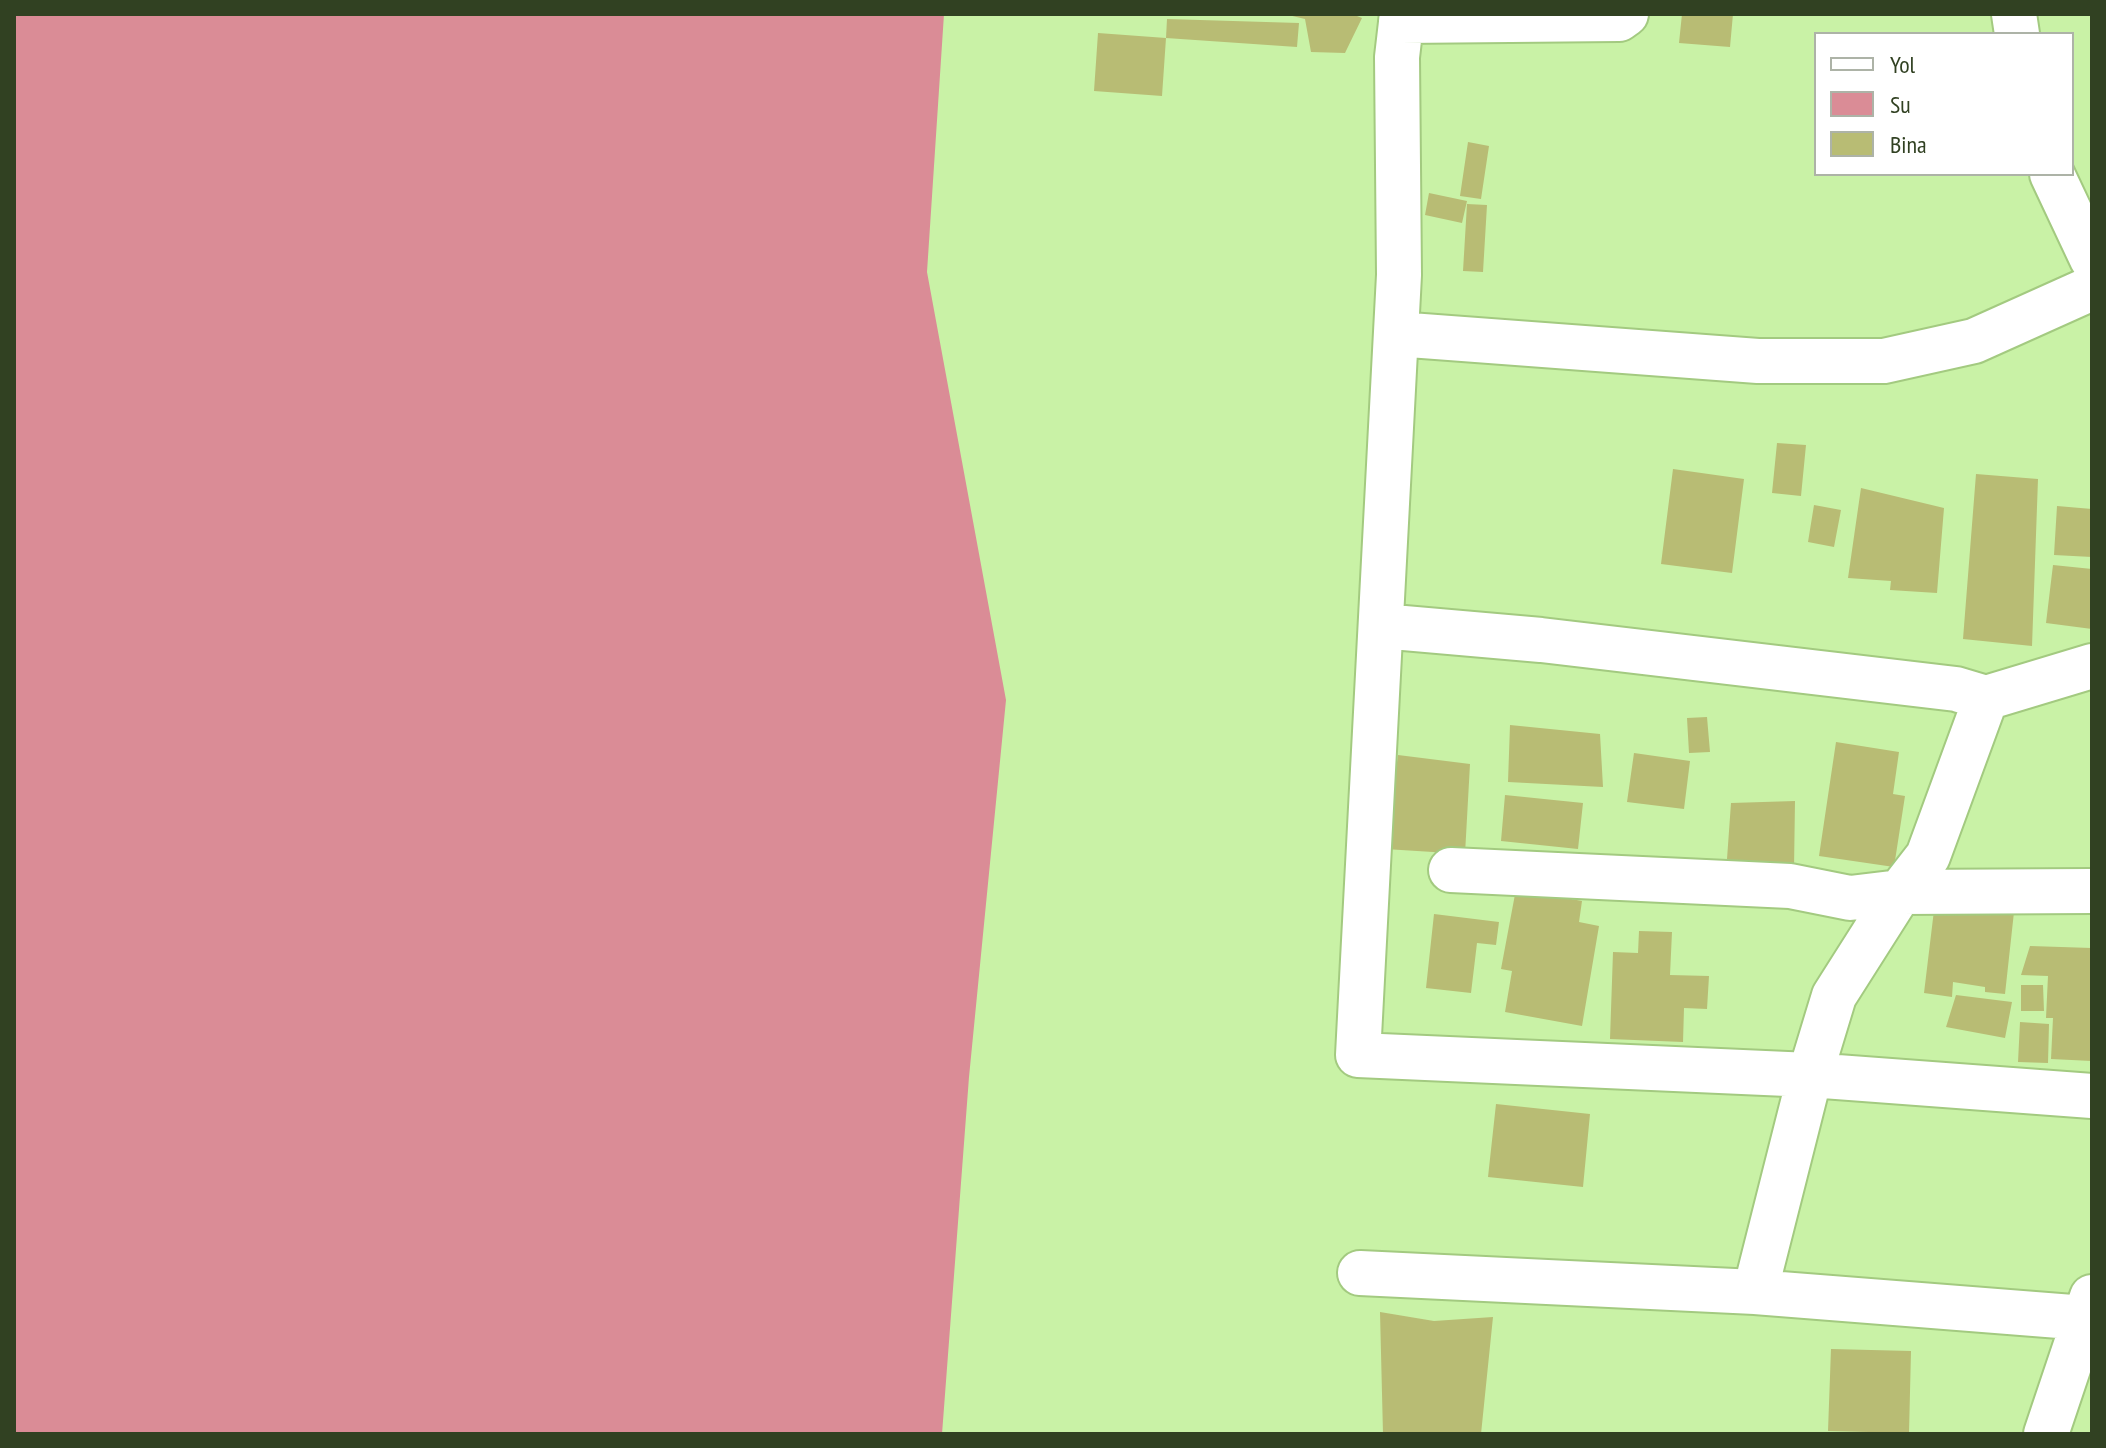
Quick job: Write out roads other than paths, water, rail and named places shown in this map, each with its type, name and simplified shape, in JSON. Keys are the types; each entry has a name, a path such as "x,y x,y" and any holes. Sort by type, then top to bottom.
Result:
{"street":[{"path":"1626,14 1619,19 1402,18 1397,57 1399,275 1358,1055 1810,1075 2092,1096"},
{"path":"2053,176 2092,259"},
{"path":"1396,334 1758,361 1884,361 1974,341 2092,288"},
{"path":"1381,626 1541,640 1833,674 1956,689 1986,698 2092,666"},
{"path":"1755,1292 1810,1075 1834,996 1900,892 1928,856 1986,698"},
{"path":"1451,870 1790,886 1850,898 1900,892 2092,891"},
{"path":"1360,1273 2089,1308 2046,1434"}],"water":[{"path":"14,14 944,14 927,272 1006,700 969,1077 942,1434 14,1434"}]}
